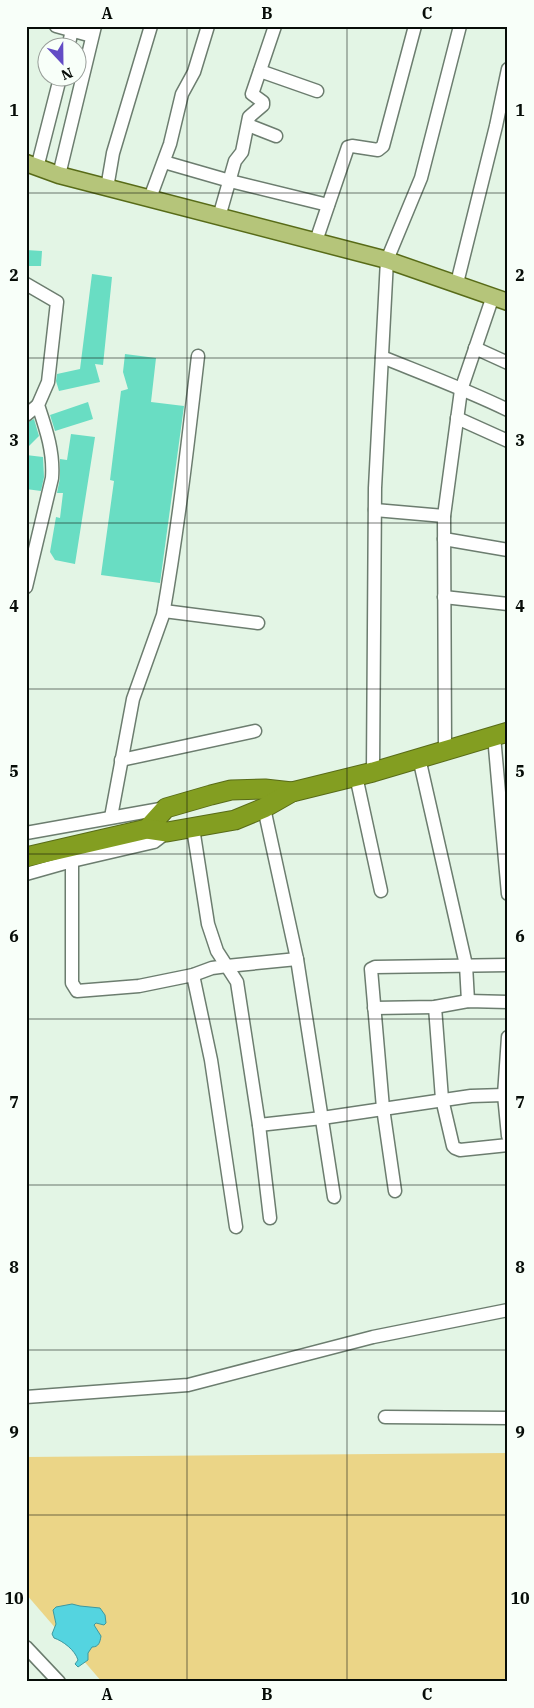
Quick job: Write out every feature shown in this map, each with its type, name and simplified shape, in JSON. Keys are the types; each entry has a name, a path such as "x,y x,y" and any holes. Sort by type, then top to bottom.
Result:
{"highway":[{"path":"26,857 147,829 167,832 219,824 264,808 292,792 364,774 501,734"},
{"path":"147,829 166,808 211,795 232,790 266,789 292,792"},
{"path":"211,795 204,804 205,816 219,824"}],"main road":[{"path":"32,166 59,176 387,260 500,299"}],"street":[{"path":"56,26 72,30 94,31 59,176"},
{"path":"107,188 113,154 151,26"},
{"path":"150,198 164,162 182,94 194,72 208,26"},
{"path":"220,217 235,161 242,152 251,115 263,105 263,102 252,94 276,26"},
{"path":"316,242 348,146 378,150 383,146 415,26"},
{"path":"381,891 364,774 387,260 421,178 460,26"},
{"path":"70,38 72,30"},
{"path":"457,283 496,126 508,69"},
{"path":"260,72 317,91"},
{"path":"32,166 57,88"},
{"path":"248,125 276,136"},
{"path":"164,162 230,181 328,205"},
{"path":"26,284 29,284 57,302 48,382 38,405 26,415"},
{"path":"445,750 444,516 460,390 475,348 500,299"},
{"path":"475,348 508,363"},
{"path":"111,818 133,699 164,611 177,532 198,356"},
{"path":"382,357 460,390 477,395 508,410"},
{"path":"26,587 52,478 53,462 48,437 38,405"},
{"path":"457,418 508,441"},
{"path":"375,510 444,516"},
{"path":"444,539 508,550"},
{"path":"444,597 508,604"},
{"path":"164,611 258,623"},
{"path":"121,760 255,731"},
{"path":"501,734 508,894"},
{"path":"420,758 466,965 468,1001"},
{"path":"26,834 166,808"},
{"path":"264,808 297,959 334,1197"},
{"path":"193,828 208,924 217,951 237,982 259,1125 270,1218"},
{"path":"26,874 154,842 167,832"},
{"path":"72,861 72,983 77,991 139,986 193,975 212,968 297,959"},
{"path":"395,1191 383,1108 370,972 374,967 508,965"},
{"path":"193,975 211,1060 236,1227"},
{"path":"374,1008 435,1007 468,1001 508,1002"},
{"path":"435,1007 442,1099 454,1148 460,1150 508,1145"},
{"path":"508,1037 504,1094 508,1136"},
{"path":"259,1125 322,1118 442,1099 504,1094"},
{"path":"26,1397 188,1385 373,1337 508,1310"},
{"path":"384,1417 508,1418"},
{"path":"26,1647 59,1682"}],"shaded area":[{"path":"508,1453 508,1682 102,1682 26,1594 26,1457"}],"water":[{"path":"72,1604 100,1608 105,1615 106,1623 104,1625 96,1623 94,1625 101,1636 100,1642 92,1647 88,1653 88,1660 78,1667 75,1664 78,1660 71,1649 54,1638 52,1634 56,1624 53,1610 56,1607"}],"building":[{"path":"26,250 42,251 41,266 26,266"},
{"path":"92,274 112,277 103,365 95,364 100,382 59,391 56,381 57,374 80,369"},
{"path":"125,354 156,358 151,402 184,406 160,583 101,575 114,481 110,480 121,391 128,389 123,372"},
{"path":"88,402 93,419 55,431 50,415"},
{"path":"34,419 39,436 26,449 26,423"},
{"path":"71,434 95,437 75,564 55,560 50,552 56,517 60,518 63,493 57,493 60,478 60,459 67,460"},
{"path":"26,455 43,457 44,477 41,491 26,489"}]}
